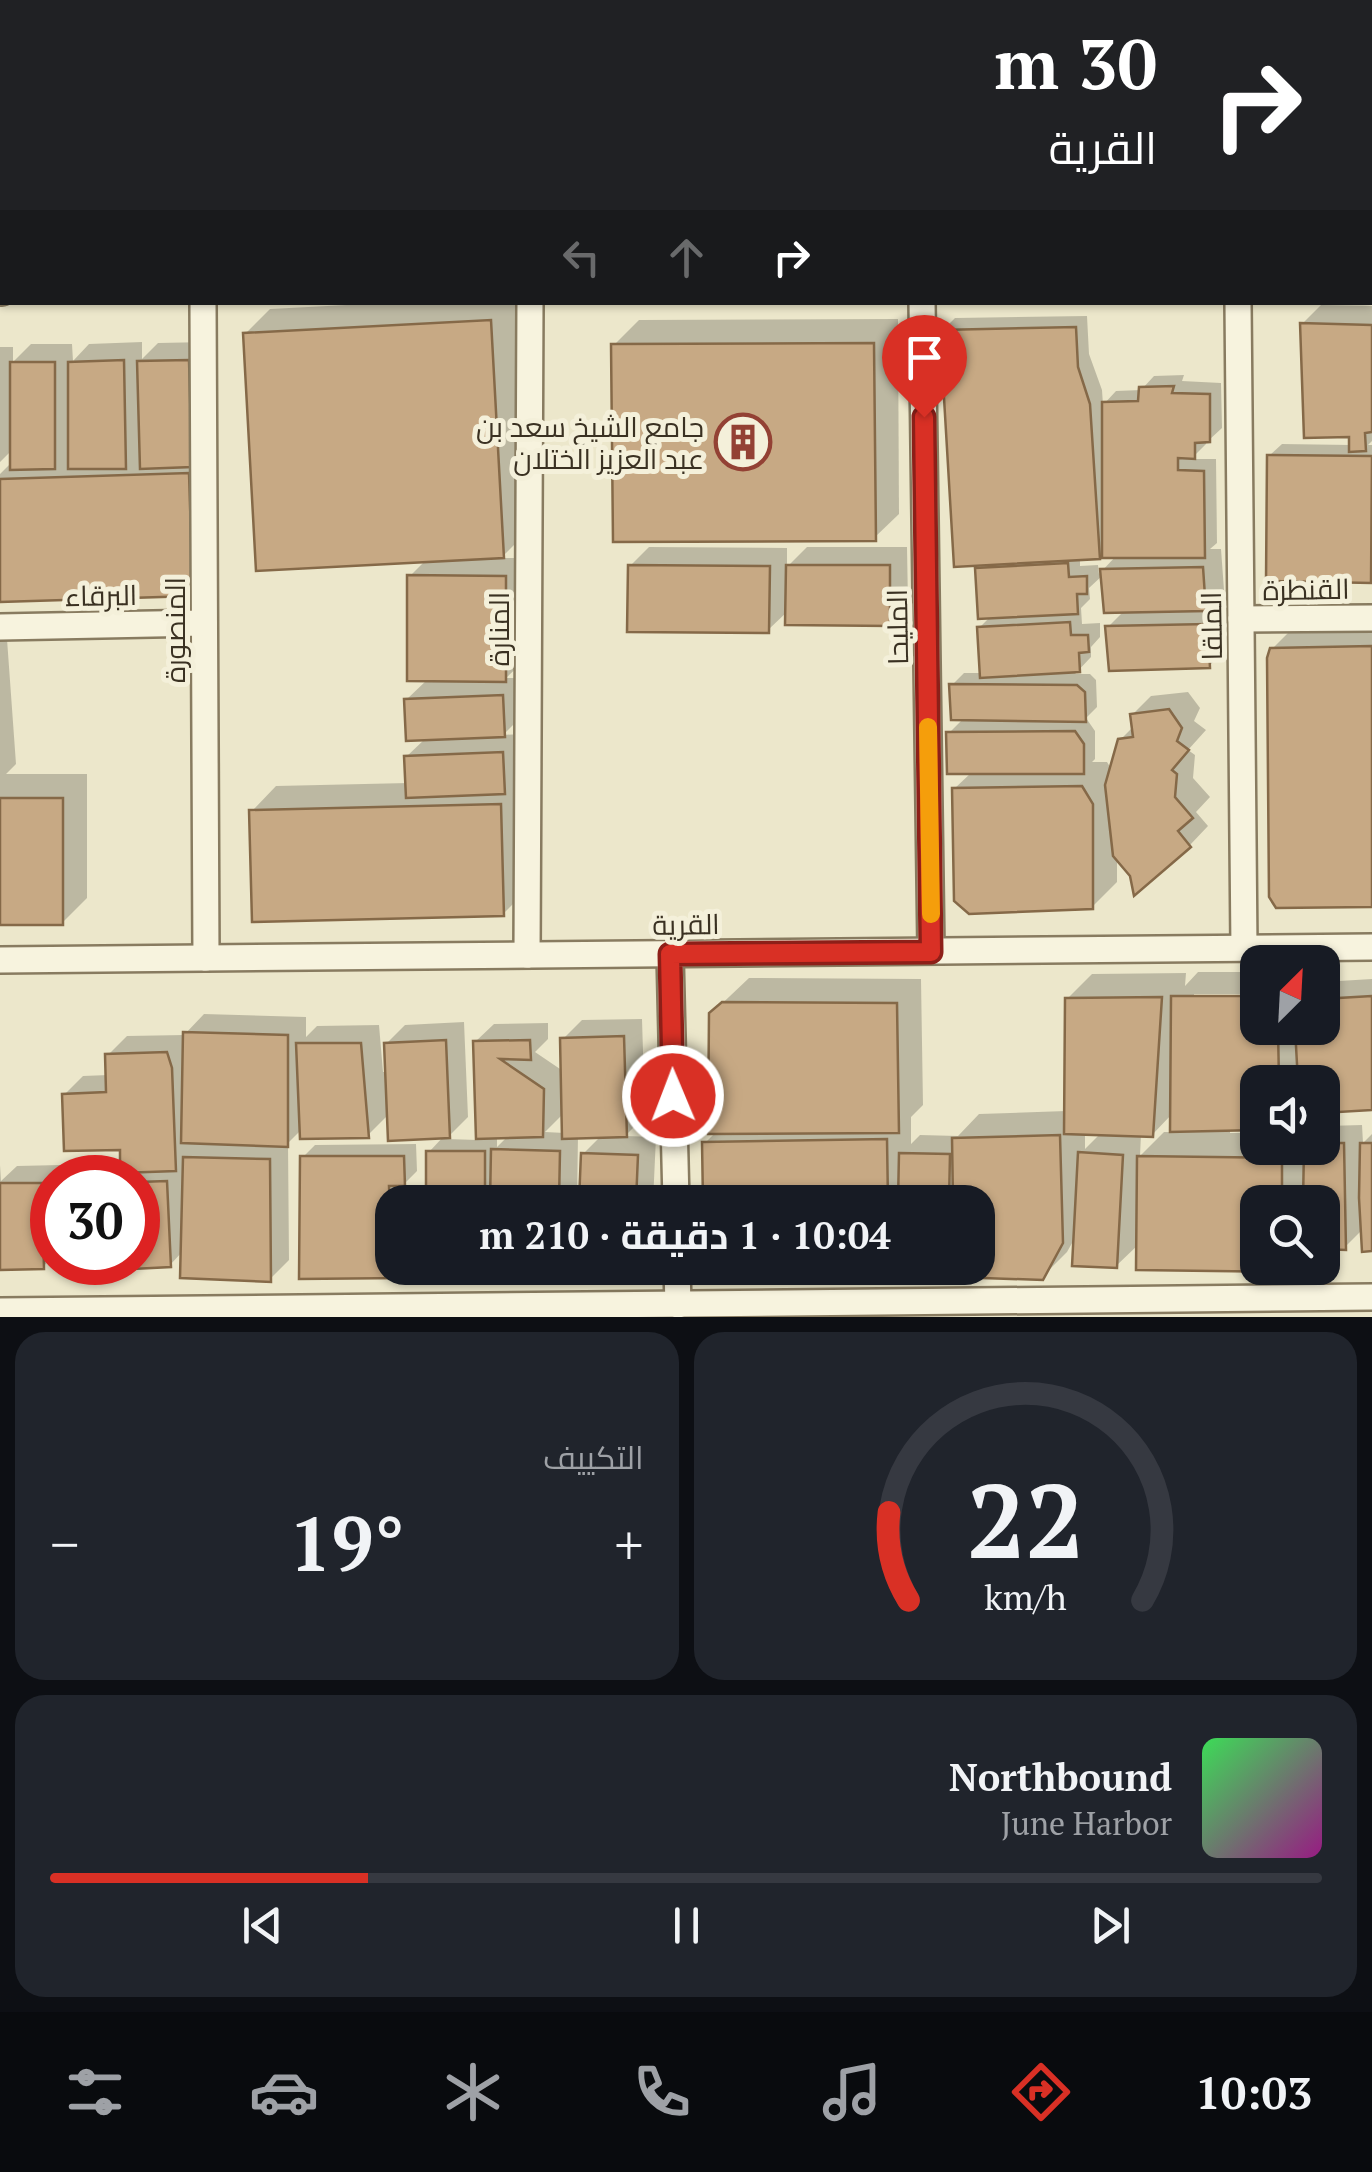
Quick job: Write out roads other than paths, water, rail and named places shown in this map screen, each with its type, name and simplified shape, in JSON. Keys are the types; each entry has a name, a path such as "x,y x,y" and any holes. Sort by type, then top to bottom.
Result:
{"street":[{"name":"المنصورة","path":"203,305 206,958"},
{"name":"المنارة","path":"527,955 530,305"},
{"name":"المليحا","path":"922,305 931,952"},
{"name":"الملقا","path":"1238,305 1244,945"},
{"name":"القنطرة","path":"1241,619 1372,618"},
{"name":"البرقاء","path":"0,627 204,623"},
{"name":"القرية","path":"1340,947 1372,947"},
{"name":"القرية","path":"0,960 1240,948"},
{"path":"670,954 676,1185"},
{"path":"677,1285 678,1304"},
{"path":"0,1311 402,1312 678,1304 1372,1298"}],"place":[{"name":"جامع الشيخ سعد بن عبد العزيز الختلان","path":"743,442"}]}
